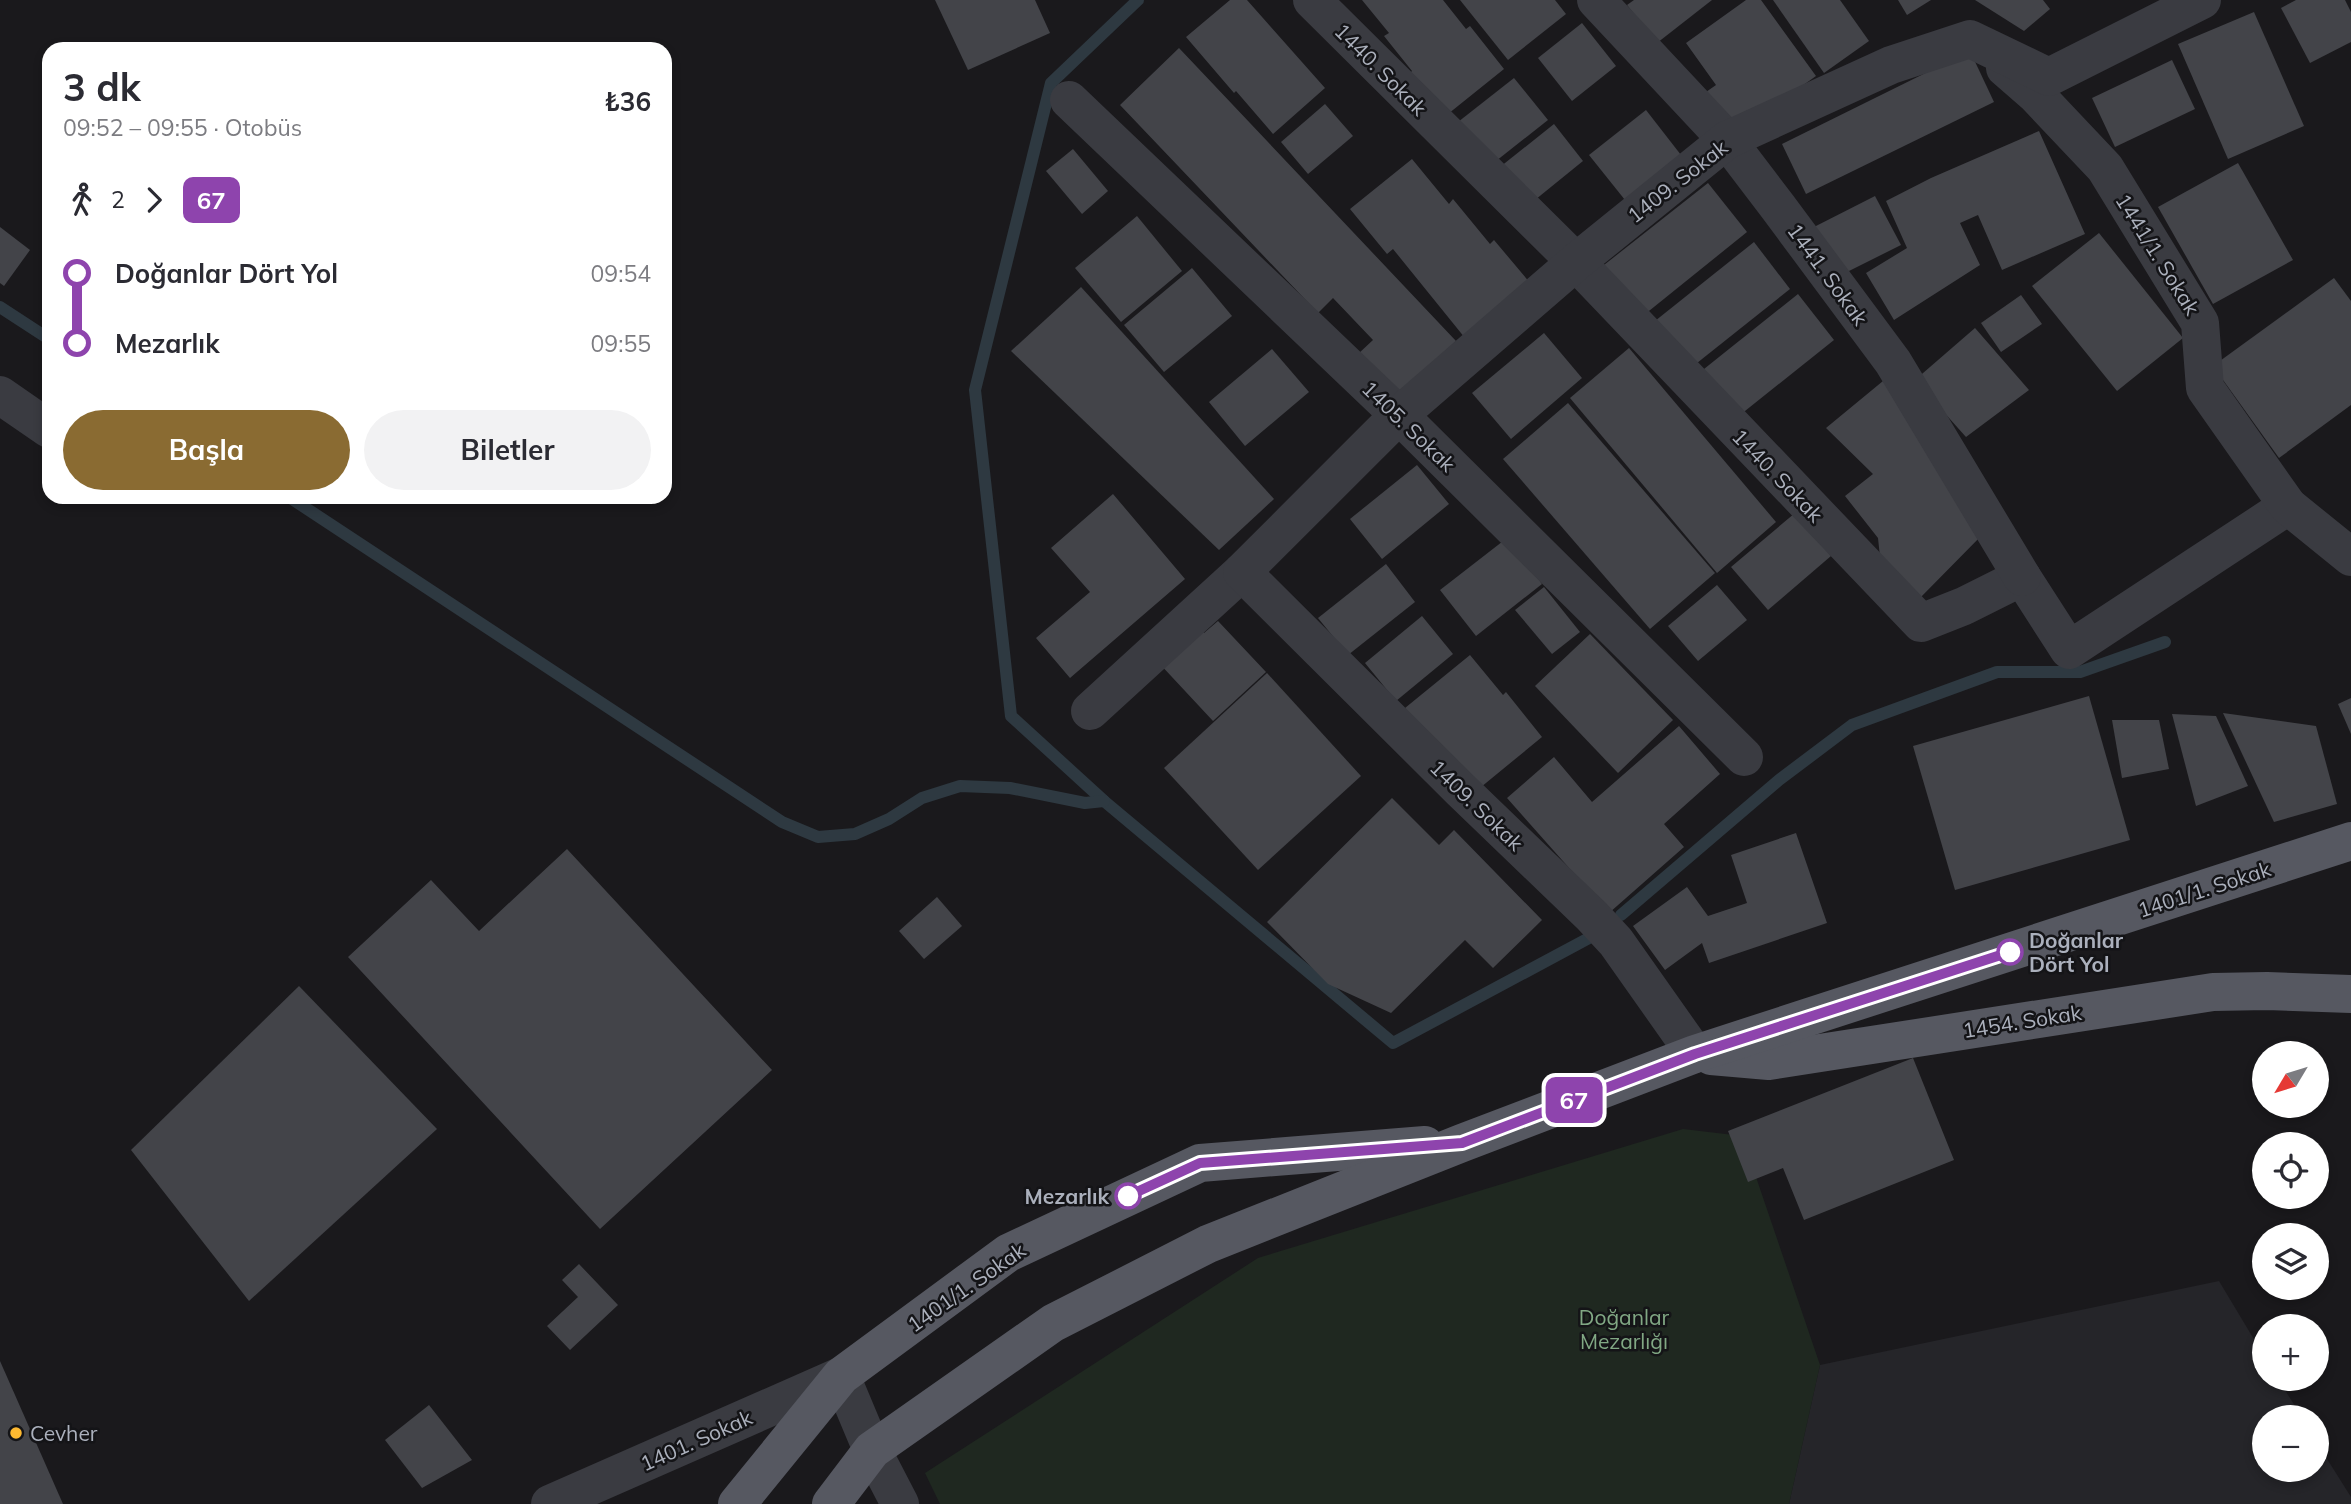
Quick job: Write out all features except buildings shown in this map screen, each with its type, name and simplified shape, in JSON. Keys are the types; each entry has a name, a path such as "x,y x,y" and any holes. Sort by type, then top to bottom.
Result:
{"main road":[{"name":"1401/1. Sokak","path":"831,1504 872,1450 1054,1323 1208,1244 1695,1054 2351,841"},
{"name":"1454. Sokak","path":"1695,1054 1769,1060 2213,992 2351,994"},
{"name":"1401/1. Sokak","path":"737,1504 841,1377 1008,1253 1200,1163 1462,1143"}],"street":[{"name":"1440. Sokak","path":"1312,0 1576,262 1921,623 1964,606 2022,577"},
{"name":"1441. Sokak","path":"1596,0 1727,140 1778,206 1893,362 2022,577"},
{"path":"1970,39 2049,77 2202,0"},
{"name":"1409. Sokak","path":"1090,711 1242,572 1399,415 1576,262 1727,140 1891,65 1970,39"},
{"name":"1441/1. Sokak","path":"1970,39 2036,95 2105,168 2200,323 2205,388 2288,506 2351,557"},
{"name":"1405. Sokak","path":"1069,100 1399,415 1744,757"},
{"path":"0,396 42,424"},
{"path":"2022,577 2069,650 2288,506"},
{"name":"1409. Sokak","path":"1242,572 1592,916 1616,942 1695,1054"},
{"path":"841,1377 872,1450 900,1504"},
{"name":"1401. Sokak","path":"551,1504 841,1377"}],"shaded area":[{"path":"2219,1281 2252,1336 2252,1391 2286,1391 2294,1405 2252,1405 2252,1482 2329,1482 2329,1462 2351,1497 2351,1504 1789,1504 1820,1365"}],"green space":[{"name":"Doğanlar Mezarlığı","path":"1683,1129 1742,1136 1820,1365 1789,1504 940,1504 925,1473 1258,1258"}],"waterway":[{"path":"1138,0 1051,83 975,390 1011,716 1104,801 1393,1043 1589,938"},
{"path":"0,307 42,334"},
{"path":"300,504 782,822 818,837 855,834 889,819 922,798 960,786 1010,788 1085,803 1104,801"},
{"path":"1621,915 1779,780 1852,725 1997,672 2080,672 2165,642"}],"bus line":[{"name":"67","path":"1128,1196 1200,1163 1462,1143 1695,1054 2010,952"}],"place":[{"name":"Doğanlar Dört Yol","path":"2010,952"},
{"name":"Mezarlık","path":"1128,1196"},
{"name":"Cevher","path":"16,1433"}]}
